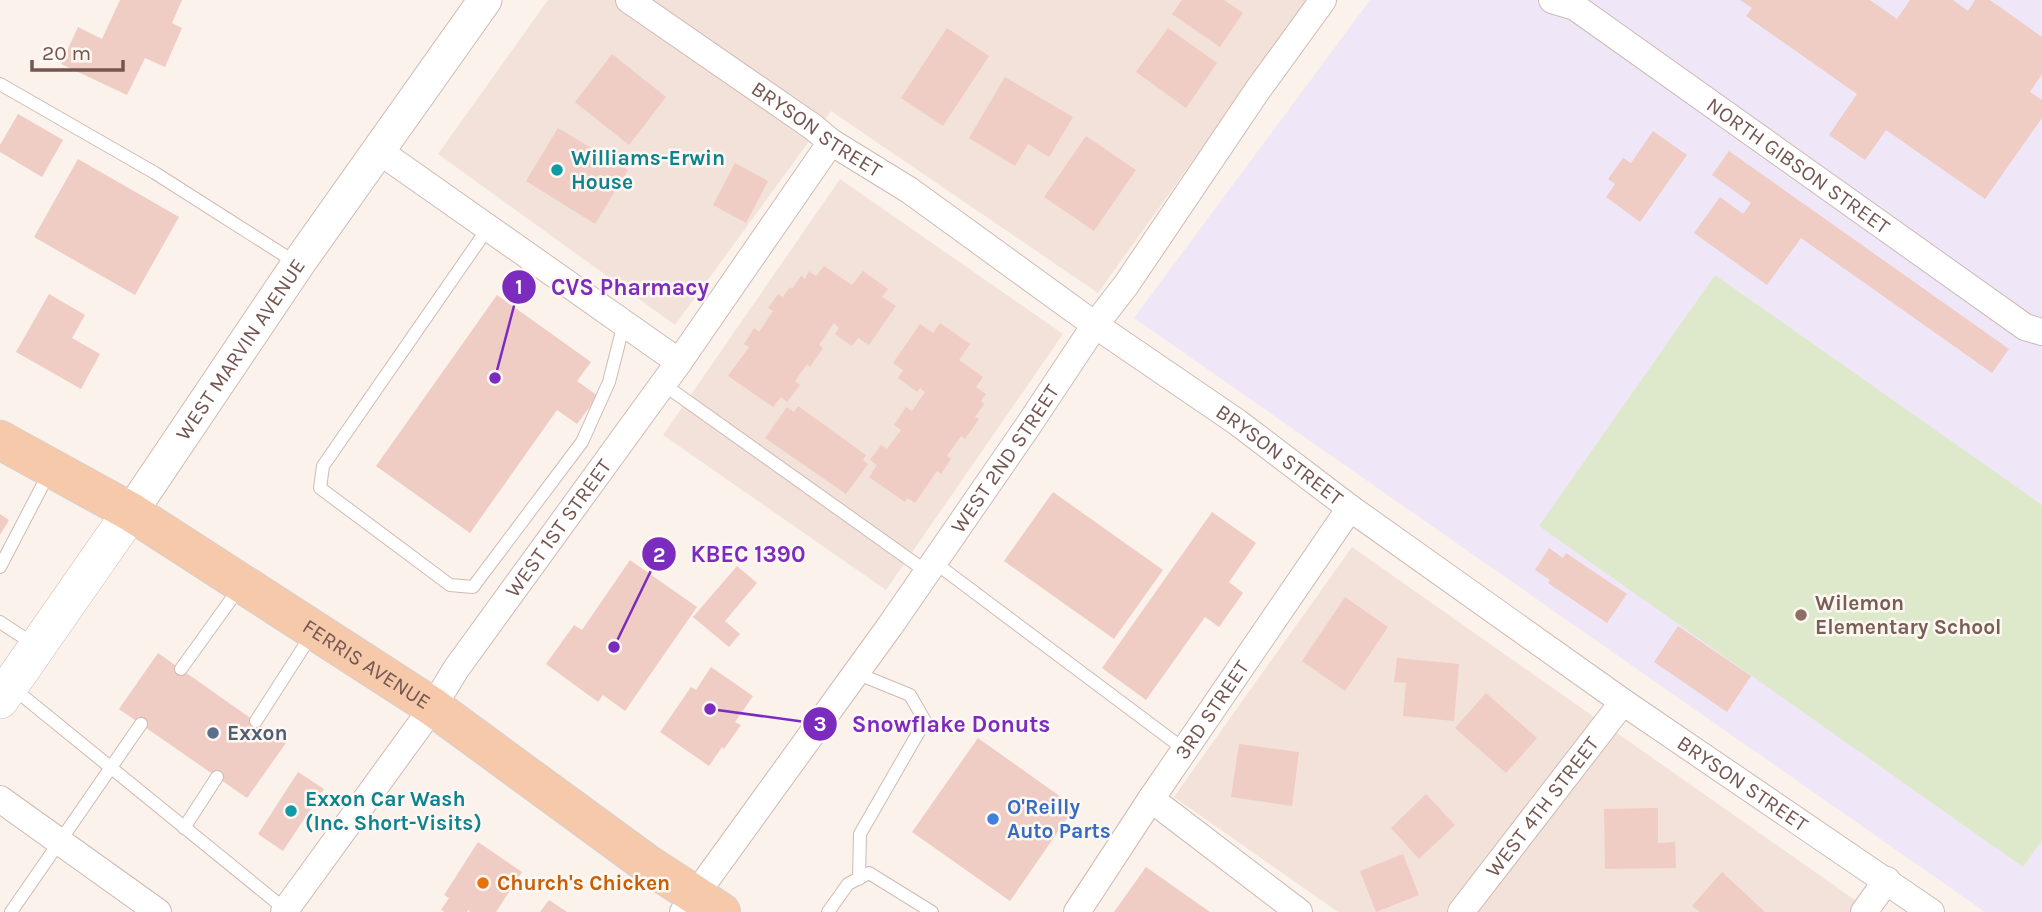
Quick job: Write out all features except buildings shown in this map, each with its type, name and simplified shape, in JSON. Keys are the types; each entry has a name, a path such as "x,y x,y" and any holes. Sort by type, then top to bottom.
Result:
{"main road":[{"name":"FERRIS AVENUE","path":"0,440 131,512 433,707 646,863 700,906"},
{"name":"WEST MARVIN AVENUE","path":"5,693 131,512"}],"street":[{"name":"WEST MARVIN AVENUE","path":"131,512 298,264 485,0"},
{"name":"BRYSON STREET","path":"629,0 831,142 909,190 1095,325 1237,422 1350,508 1623,702 1931,912"},
{"name":"WEST 2ND STREET","path":"700,906 1095,325 1126,285 1257,91 1323,0"},
{"name":"NORTH GIBSON STREET","path":"1552,0 1575,7 2025,327 2042,332"},
{"name":"WEST 1ST STREET","path":"285,911 433,707 456,669 679,362 831,142"},
{"path":"379,151 679,362"},
{"name":"3RD STREET","path":"1077,912 1350,508"},
{"name":"WEST 4TH STREET","path":"1461,912 1623,702"},
{"path":"0,799 158,912"},
{"path":"1151,799 1299,912"},
{"path":"1864,912 1886,880"}],"lane":[{"path":"0,84 155,173 298,264"},
{"path":"488,228 323,466 320,488 450,585 473,587 582,442 609,383 624,323"},
{"path":"663,384 931,567 1185,750"},
{"path":"0,567 51,467"},
{"path":"181,669 242,584"},
{"path":"0,622 37,646"},
{"path":"256,721 314,630"},
{"path":"856,673 910,695 925,721 860,834 859,878"},
{"path":"5,693 110,767 285,911"},
{"path":"11,912 141,724"},
{"path":"184,828 217,777"},
{"path":"828,912 848,884 869,873 932,912"}],"shaded area":[{"path":"548,0 1308,0 1098,293 831,111 675,325 438,154"},
{"name":"Wilemon Elementary School","path":"1370,0 2042,0 2042,912 1985,912 1134,318"},
{"path":"840,179 1063,334 886,590 663,435"},
{"path":"1352,547 1872,912 1338,912 1174,797"}],"green space":[{"path":"1715,275 2042,505 2042,840 2023,867 1539,526"}],"place":[{"name":"Williams-Erwin House","path":"557,170"},
{"name":"CVS Pharmacy","path":"495,378"},
{"name":"Wilemon Elementary School","path":"1801,615"},
{"name":"KBEC 1390","path":"614,647"},
{"name":"Snowflake Donuts","path":"710,709"},
{"name":"Exxon","path":"213,733"},
{"name":"Exxon Car Wash (Inc. Short-Visits)","path":"291,811"},
{"name":"O'Reilly Auto Parts","path":"993,819"},
{"name":"Church's Chicken","path":"483,883"}]}
